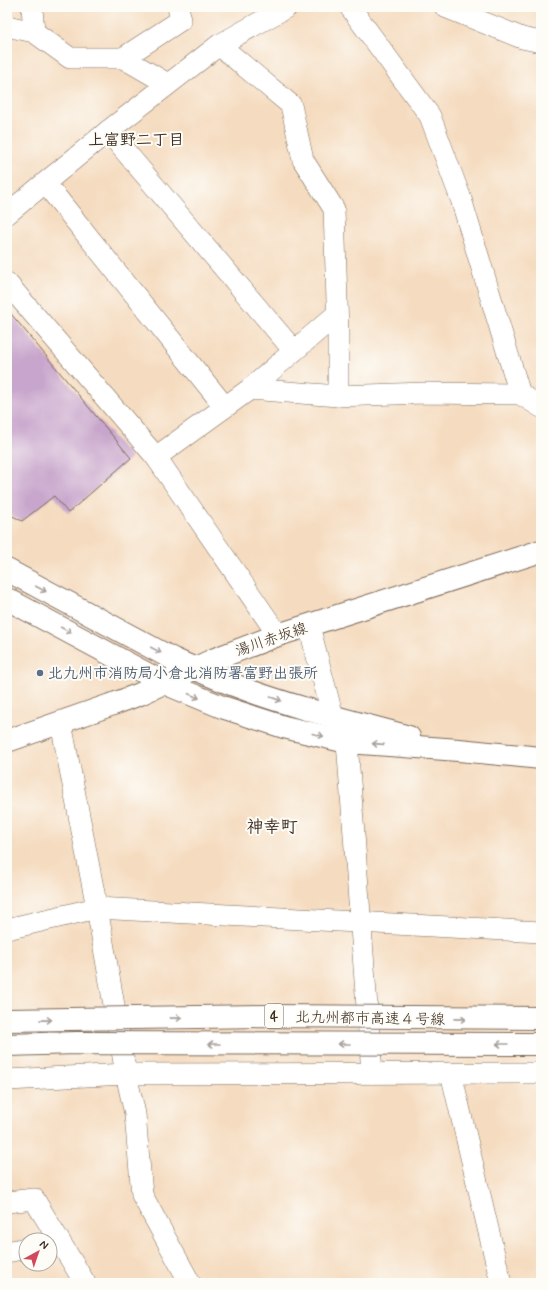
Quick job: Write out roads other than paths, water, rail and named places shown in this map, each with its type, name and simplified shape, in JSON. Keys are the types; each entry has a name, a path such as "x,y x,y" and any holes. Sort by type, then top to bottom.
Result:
{"main road":[{"name":"湯川赤坂線","path":"7,741 140,694 194,668 278,635 541,551"},
{"path":"7,570 173,659 235,685 333,717 459,750"},
{"path":"7,599 164,683 222,707 277,725 347,742 459,750 541,758"},
{"name":"北九州都市高速４号線","path":"7,1020 267,1016 541,1018"},
{"name":"北九州都市高速４号線","path":"7,1045 541,1044"}],"street":[{"path":"32,7 34,32"},
{"path":"123,58 182,20 178,7"},
{"path":"7,214 108,130 219,45 286,7"},
{"path":"350,7 430,116 461,199 520,394"},
{"path":"445,7 522,38 541,42"},
{"path":"7,26 34,32 70,58 123,58 168,84"},
{"path":"219,45 291,105 303,160 334,209 338,396"},
{"path":"108,130 294,351"},
{"path":"45,183 225,407"},
{"path":"7,283 156,456 278,635"},
{"path":"156,456 250,389 337,314"},
{"path":"250,389 338,396 424,393 520,394 541,407"},
{"path":"309,626 333,717"},
{"path":"61,723 97,908 126,1074 135,1114 142,1194 190,1283"},
{"path":"347,742 372,1073"},
{"path":"7,929 97,908 541,932"},
{"path":"451,1073 501,1283"},
{"path":"7,1080 126,1074 541,1073"},
{"path":"7,1202 34,1200 50,1232"},
{"path":"58,1247 85,1283"},
{"path":"7,1252 18,1250"}],"place":[{"name":"北九州市消防局小倉北消防署富野出張所","path":"40,673"}],"district":[{"name":"上富野二丁目","path":"136,139"},
{"name":"神幸町","path":"272,826"}]}
